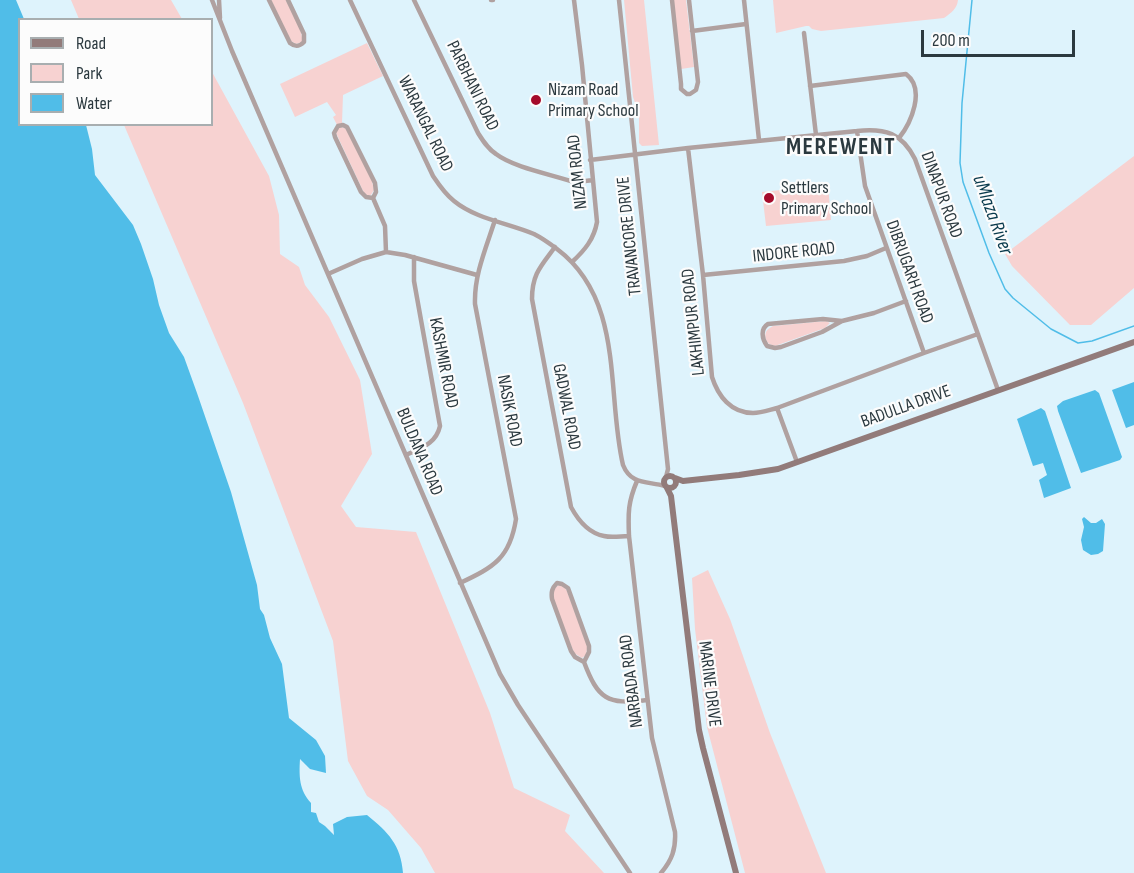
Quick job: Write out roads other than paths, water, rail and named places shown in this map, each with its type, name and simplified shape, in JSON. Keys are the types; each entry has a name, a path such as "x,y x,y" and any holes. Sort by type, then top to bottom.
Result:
{"street":[{"name":"BULDANA ROAD","path":"212,0 500,675 630,873"},
{"name":"BULDANA ROAD","path":"219,0 220,21"},
{"path":"269,0 290,43 297,46 304,42 304,34 288,0"},
{"name":"WARANGAL ROAD","path":"350,0 433,176 447,195 473,212 535,235 555,247 572,262 590,287 604,321 611,356 621,458 626,472 637,481"},
{"name":"PARBHANI ROAD","path":"414,0 478,133 489,148 504,159 548,174 578,182 593,180"},
{"name":"NIZAM ROAD","path":"572,262 587,246 597,222 574,0"},
{"name":"TRAVANCORE DRIVE","path":"619,0 670,482"},
{"path":"672,0 681,89 690,94 696,90 698,81 689,0"},
{"path":"744,0 759,140"},
{"path":"692,31 746,24"},
{"path":"804,33 816,135"},
{"path":"810,86 906,74 915,86 915,101 910,123 899,138"},
{"path":"373,198 363,195 335,137 335,129 338,126 347,127 375,183 376,192 373,198 385,226 386,252"},
{"name":"DINAPUR ROAD","path":"590,160 857,130 874,129 892,134 899,138 915,159 998,390"},
{"name":"DIBRUGARH ROAD","path":"857,130 865,186 924,353"},
{"name":"LAKHIMPUR ROAD","path":"688,148 712,377 718,393 739,411 753,413 777,408 978,334"},
{"name":"NASIK ROAD","path":"460,583 488,570 499,560 511,542 516,519 476,312 477,275 495,220"},
{"name":"GADWAL ROAD","path":"555,247 535,275 532,299 571,507 580,522 594,532 605,537 629,536"},
{"name":"INDORE ROAD","path":"703,275 844,261 867,256 886,248"},
{"path":"328,274 362,259 386,252 414,257 477,275"},
{"name":"KASHMIR ROAD","path":"406,456 432,442 440,426 414,281 414,257"},
{"path":"842,321 823,319 772,323 766,326 762,337 767,346 775,348 822,332 842,321 906,302"},
{"name":"BADULLA DRIVE","path":"670,482 764,472 1134,342"},
{"path":"777,408 797,462"},
{"path":"637,481 670,482"},
{"name":"NARBADA ROAD","path":"637,481 628,508 629,536 652,738 676,843 674,854 661,873"},
{"name":"MARINE DRIVE","path":"670,482 698,722 736,873"},
{"path":"584,662 589,646 568,588 557,583 551,591 552,599 571,651 575,657 584,662 596,689 607,698 620,702 647,700"}],"water":[{"path":"0,0 16,0 24,18 18,18 18,126 86,126 95,175 133,225 153,279 169,333 184,357 231,492 257,585 260,609 282,664 289,718 316,740 325,756 326,773 310,769 300,759 301,782 304,793 311,803 311,812 316,813 319,822 334,835 333,824 347,817 367,815 392,840 402,863 403,873 0,873"},
{"path":"1134,382 1134,425 1126,428 1112,390"},
{"path":"1095,390 1099,393 1122,457 1120,460 1081,473 1057,406 1063,401"},
{"path":"1041,408 1045,411 1071,488 1044,498 1039,480 1047,475 1043,463 1033,466 1017,419"},
{"path":"1084,517 1091,523 1102,519 1105,524 1103,551 1098,554 1091,555 1083,550 1081,540"}],"waterway":[{"name":"uMlaza River","path":"972,0 962,103 960,163 963,182 1005,289 1051,329 1078,343 1092,341 1134,326"}],"place":[{"name":"Nizam Road Primary School","path":"536,100"},
{"name":"Settlers Primary School","path":"769,198"}],"district":[{"name":"MEREWENT","path":"841,148"}]}
